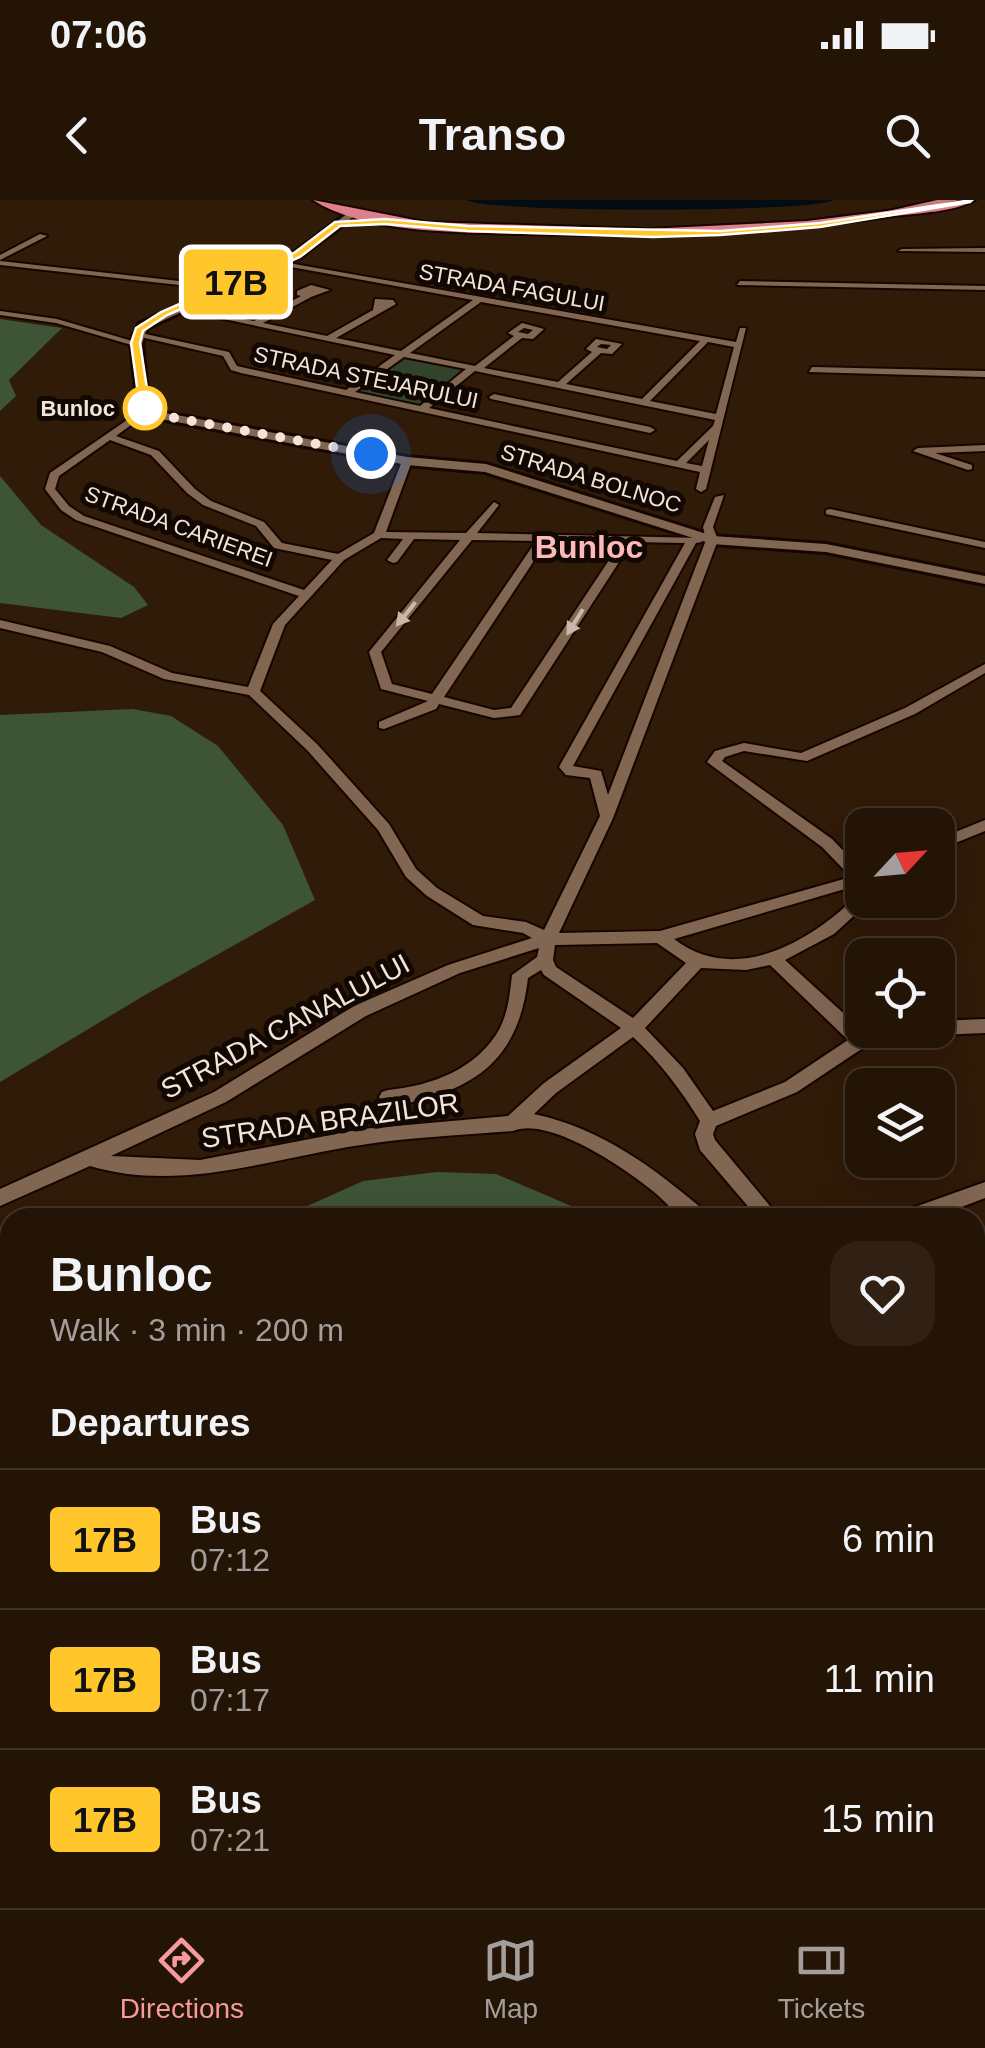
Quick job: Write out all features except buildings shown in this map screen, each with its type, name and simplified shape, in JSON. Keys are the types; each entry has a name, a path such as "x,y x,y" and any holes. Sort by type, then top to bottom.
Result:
{"highway":[{"path":"854,220 928,200"},
{"path":"320,201 398,222 468,229 653,234 768,230 970,200"}],"main road":[{"path":"854,220 954,200"}],"street":[{"path":"143,412 144,381 136,339 148,322 313,246 354,213"},
{"path":"338,224 398,222"},
{"path":"0,261 42,236"},
{"path":"902,251 985,250"},
{"path":"0,261 224,288"},
{"name":"STRADA FAGULUI","path":"280,263 737,345"},
{"path":"185,264 263,270"},
{"path":"740,283 985,288"},
{"path":"255,324 308,295"},
{"path":"347,392 480,298"},
{"path":"175,308 671,408 720,422"},
{"path":"328,339 376,309"},
{"name":"STRADA STEJARULUI","path":"0,313 226,354 236,369 706,470"},
{"path":"701,489 742,330"},
{"path":"422,409 520,335"},
{"path":"644,403 706,340"},
{"path":"560,386 599,350"},
{"path":"812,370 985,374"},
{"path":"467,419 518,377"},
{"path":"494,397 650,430"},
{"path":"629,453 671,408"},
{"name":"STRADA CARIEREI","path":"143,412 52,478 52,493 68,512 305,594"},
{"name":"STRADA BOLNOC","path":"143,412 406,462 486,468 712,540 826,548 985,580"},
{"path":"679,464 720,422"},
{"path":"108,436 155,453 191,491 207,503 260,524 278,546 340,558"},
{"path":"968,467 918,452 985,448"},
{"path":"379,535 406,462"},
{"path":"709,1121 682,1076 636,1026 550,971 545,960 548,939 606,818 712,540 708,527 720,497"},
{"path":"494,505 375,652 374,659 386,686 494,714 515,712 628,540"},
{"path":"830,512 985,545"},
{"path":"253,692 279,624 340,558 379,535 712,540"},
{"path":"393,560 409,538"},
{"path":"384,725 420,713 434,700 542,540"},
{"path":"606,818 596,774 572,772 566,767 692,540"},
{"path":"0,624 106,649 169,676 253,692 312,747 384,828 412,873 432,892 479,921 526,928 548,939 660,937 845,884"},
{"path":"845,862 826,843 714,762 720,754 744,747 802,758 910,711 985,668"},
{"path":"955,838 985,825"},
{"path":"660,937 697,962 776,961 846,918"},
{"path":"479,921 487,937 489,958"},
{"name":"STRADA CANALULUI","path":"0,1198 220,1097 386,996 548,939"},
{"path":"388,1097 414,1096 433,1090 473,1069 508,1030 520,975 545,960"},
{"path":"761,1208 707,1144 704,1134 709,1121 791,1087 852,1049 857,1036 776,961"},
{"path":"521,1119 550,1088 636,1026 697,962"},
{"path":"841,1018 845,1020"},
{"path":"955,1027 984,1024"},
{"name":"STRADA BRAZILOR","path":"88,1157 111,1164 200,1168 362,1137 521,1119 555,1124 603,1144 628,1158 687,1208"},
{"path":"936,1208 985,1190"}],"green space":[{"path":"0,319 62,328 9,380 16,396 0,411"},
{"path":"404,357 466,369 420,405 356,392"},
{"path":"0,476 41,525 134,587 148,605 121,618 0,603"},
{"path":"133,709 171,716 218,746 283,825 315,900 0,1082 0,715"},
{"path":"437,1172 496,1174 576,1208 303,1208 363,1181"}],"waterway":[{"path":"472,200 572,206 770,205 828,200"}],"bus line":[{"name":"17B","path":"145,408 144,381 135,343 139,330 164,314 297,255 338,224 385,222 468,229 720,233 820,225 970,200"}],"place":[{"name":"Bunloc","path":"145,408"}],"district":[{"name":"Bunloc","path":"589,547"}],"route":[{"path":"145,408 143,412 371,454"}]}
